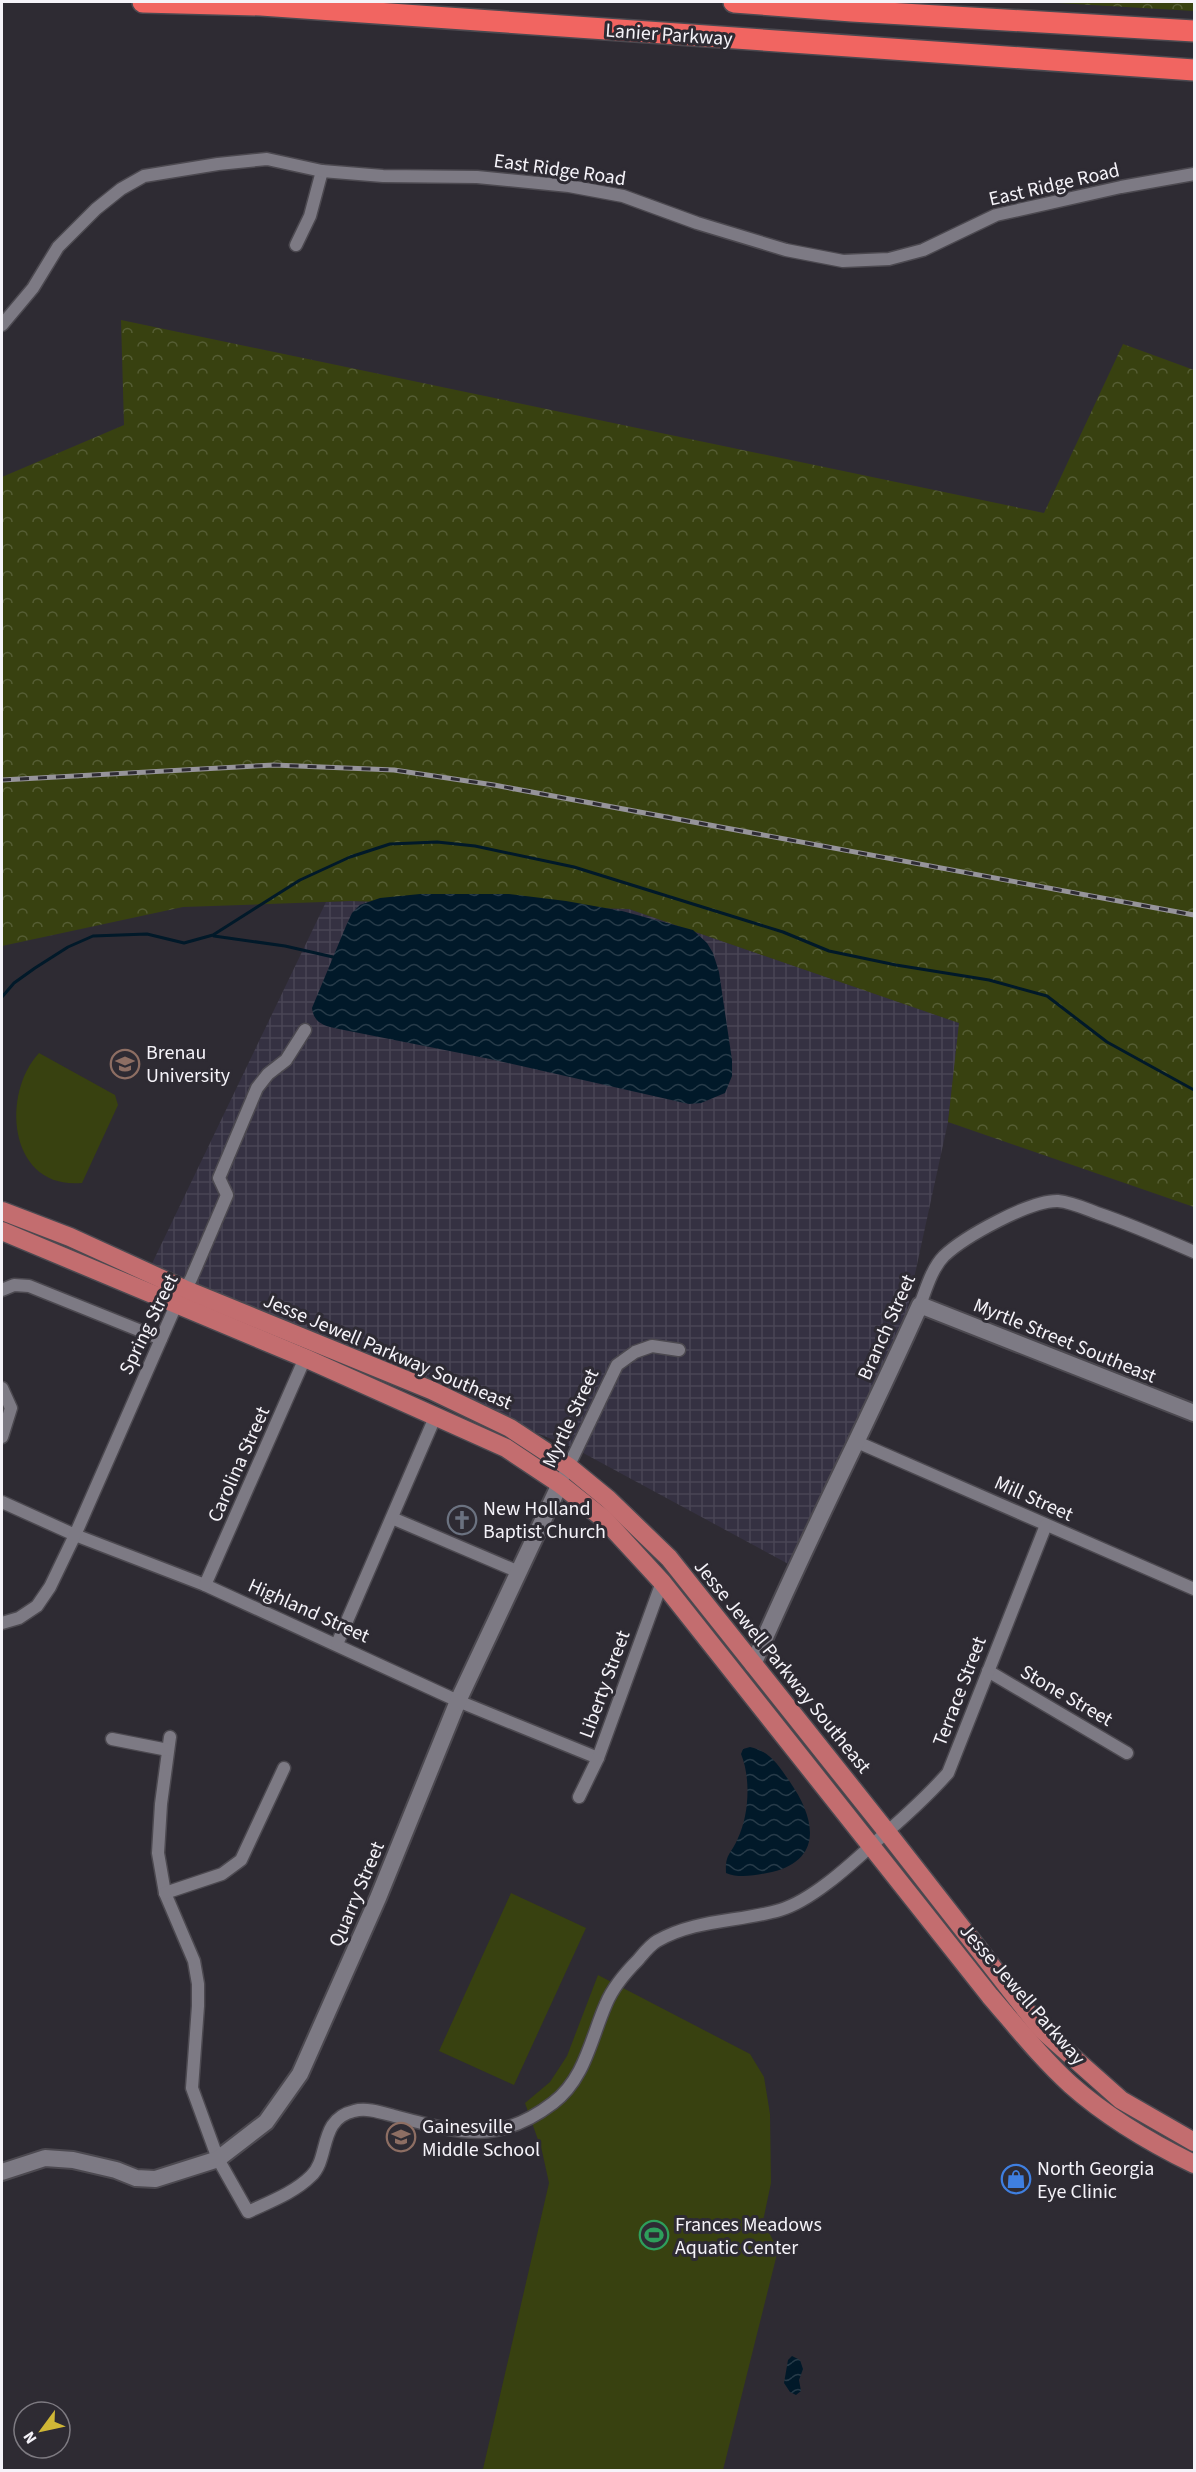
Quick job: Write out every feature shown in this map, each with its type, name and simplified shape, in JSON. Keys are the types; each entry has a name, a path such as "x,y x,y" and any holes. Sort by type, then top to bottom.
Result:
{"highway":[{"name":"Lanier Parkway","path":"143,2 261,5 1194,70"},
{"name":"Lanier Parkway","path":"734,2 1194,31"}],"main road":[{"name":"Jesse Jewell Parkway Southeast","path":"2,1211 70,1237 180,1297 305,1358 506,1448 560,1484 604,1519 662,1582 872,1846"},
{"name":"Jesse Jewell Parkway Southeast","path":"2,1231 431,1390 510,1428 569,1467 609,1498 669,1558 887,1832"},
{"name":"Jesse Jewell Parkway","path":"887,1832 1040,2028 1121,2100 1194,2142"},
{"name":"Jesse Jewell Parkway","path":"872,1846 990,1996 1071,2085 1155,2145 1194,2164"}],"street":[{"name":"East Ridge Road","path":"2,325 33,288 58,247 96,209 121,189 144,176 218,164 267,159 322,171 383,176 477,177 570,186 623,196 697,223 786,250 843,261 889,259 923,250 996,215 1121,187 1194,174"},
{"path":"296,245 310,216 322,171"},
{"name":"Spring Street","path":"2,1623 19,1618 37,1606 50,1587 227,1195 219,1178 257,1088 268,1074 286,1060 305,1030"},
{"name":"Branch Street","path":"753,1665 795,1567 857,1442 934,1272 943,1257 978,1232 1029,1207 1055,1201 1069,1203 1121,1221 1194,1252"},
{"path":"2,1290 14,1285 29,1286 161,1339"},
{"name":"Myrtle Street Southeast","path":"920,1305 1194,1413"},
{"name":"Myrtle Street","path":"560,1484 617,1365 634,1352 652,1347 679,1350"},
{"name":"Carolina Street","path":"206,1585 305,1358"},
{"path":"2,1388 11,1408 2,1437"},
{"path":"337,1644 436,1415"},
{"name":"Mill Street","path":"857,1442 1194,1589"},
{"name":"Quarry Street","path":"2,2172 45,2158 73,2160 116,2170 136,2178 155,2179 218,2159 266,2122 300,2074 378,1898 458,1701 560,1484"},
{"name":"Highland Street","path":"2,1502 75,1535 206,1585 458,1701 598,1758"},
{"path":"392,1518 519,1572"},
{"name":"Terrace Street","path":"218,2159 248,2212 295,2189 314,2175 327,2133 337,2120 353,2111 372,2111 455,2131 484,2133 517,2126 556,2102 573,2083 588,2054 606,2004 623,1975 655,1941 696,1924 782,1910 819,1889 848,1867 924,1800 948,1773 1046,1525"},
{"name":"Liberty Street","path":"579,1797 598,1758 662,1582"},
{"name":"Stone Street","path":"988,1671 1127,1753"},
{"path":"112,1739 169,1744 161,1804 158,1854 165,1893 194,1961 198,2006 192,2088 218,2159"},
{"path":"165,1893 222,1874 241,1860 284,1768"}],"shaded area":[{"path":"326,902 629,909 960,1023 948,1122 898,1352 805,1573 574,1448 146,1276"}],"green space":[{"path":"1041,2 1194,2 1194,11"},
{"path":"121,320 1044,513 1123,344 1194,370 1194,1207 948,1122 959,1023 629,909 350,901 183,907 2,946 2,477 124,425"},
{"path":"39,1053 115,1095 118,1105 82,1183 58,1181 39,1172 26,1156 18,1136 16,1114 19,1092 27,1071"},
{"path":"511,1893 586,1928 514,2085 439,2051"},
{"name":"Frances Meadows Aquatic Center","path":"598,1975 750,2054 764,2077 770,2114 771,2183 763,2221 778,2250 723,2470 483,2469 549,2183 542,2151 525,2103 550,2082 567,2056"}],"water":[{"path":"420,894 509,894 566,901 622,911 693,930 707,943 719,972 732,1060 732,1076 725,1093 701,1103 689,1104 490,1059 334,1028 318,1021 312,1008 352,913 360,905 380,898"},
{"path":"750,1747 769,1756 790,1782 805,1809 810,1836 807,1847 800,1858 789,1866 772,1872 737,1876 726,1873 726,1866 745,1819 747,1785 741,1754 743,1749"},
{"path":"792,2356 800,2360 803,2369 799,2380 801,2391 796,2395 790,2392 784,2383 788,2360"}],"waterway":[{"path":"2,997 14,983 35,968 68,947 93,936 147,934 184,943 213,935 300,880 350,857 390,844 437,842 475,846 574,867 783,932 829,951 896,965 989,980 1047,996 1107,1042 1194,1090"},
{"path":"214,936 285,946 333,957"}],"railway":[{"path":"2,780 274,765 394,770 494,785 1194,915"}],"place":[{"name":"Brenau University","path":"125,1064"},
{"name":"New Holland Baptist Church","path":"462,1520"},
{"name":"Gainesville Middle School","path":"401,2137"},
{"name":"North Georgia Eye Clinic","path":"1016,2179"},
{"name":"Frances Meadows Aquatic Center","path":"654,2235"}]}
